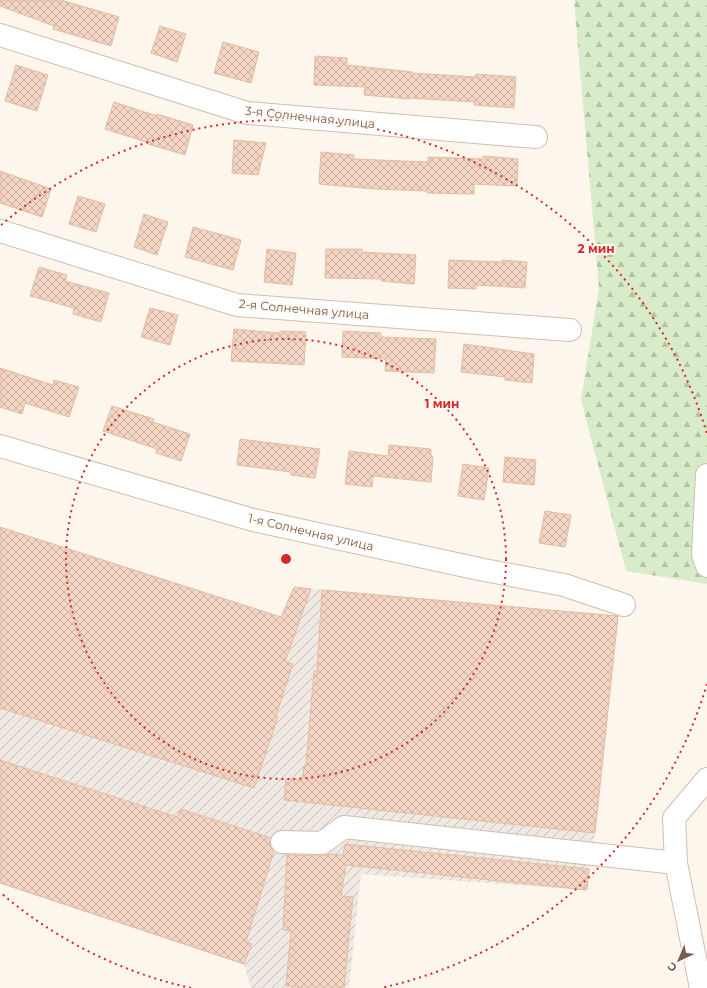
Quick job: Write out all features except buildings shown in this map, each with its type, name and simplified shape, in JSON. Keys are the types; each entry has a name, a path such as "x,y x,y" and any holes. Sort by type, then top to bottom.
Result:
{"street":[{"name":"3-я Солнечная улица","path":"0,35 247,113 536,137"},
{"name":"2-я Солнечная улица","path":"0,231 237,305 570,330"},
{"name":"1-я Солнечная улица","path":"0,446 254,520 564,586 624,605"},
{"path":"707,475 703,555 707,566"},
{"path":"701,988 676,863 674,818 707,779"},
{"path":"282,842 322,843 344,827 676,863"}],"shaded area":[{"path":"0,527 281,617 294,587 618,616 595,833 587,890 361,874 349,988 251,988 244,964 0,883"}],"green space":[{"path":"574,0 707,0 707,584 626,571 581,400 599,288"}]}
